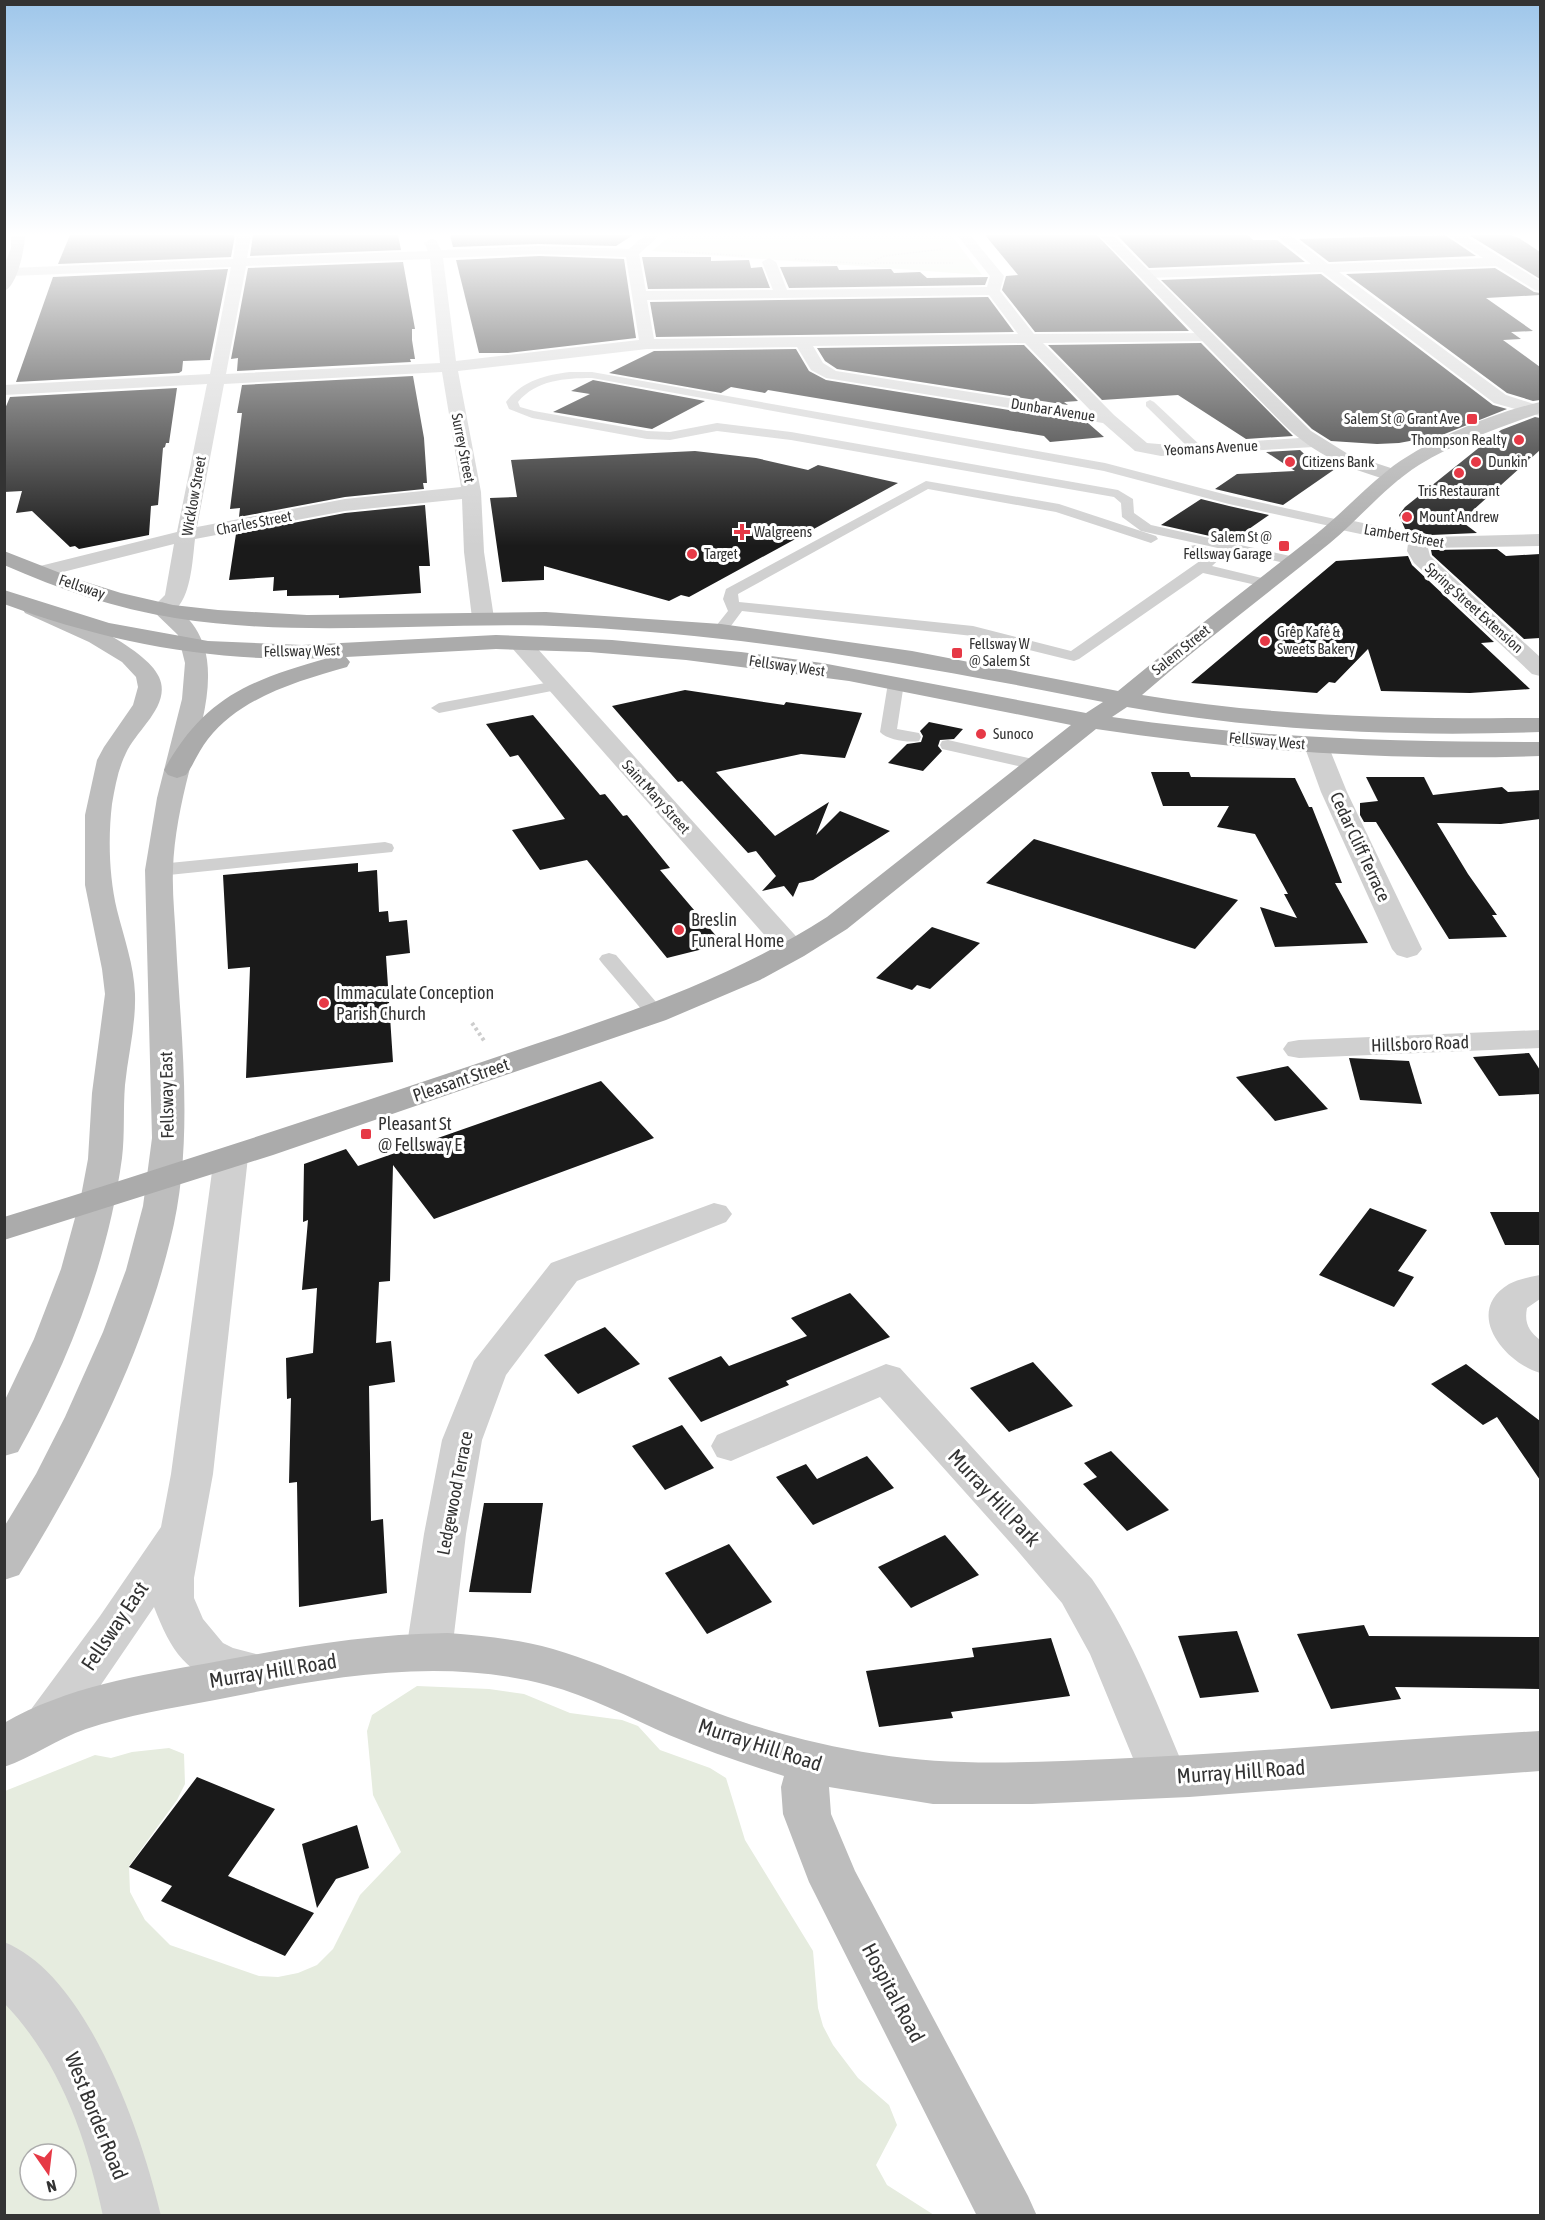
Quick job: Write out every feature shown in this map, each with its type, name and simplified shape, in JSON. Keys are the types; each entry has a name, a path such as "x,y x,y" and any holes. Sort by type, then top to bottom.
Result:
{"main road":[{"path":"1208,339 1314,442 1338,457 1357,465 1401,470"},
{"name":"Salem Street","path":"837,923 1091,721 1124,698 1190,642 1339,524 1401,470 1473,431 1538,409"},
{"name":"Fellsway","path":"4,557 96,593 162,609"},
{"path":"4,596 111,645 134,660 146,673 150,686 149,698 115,748 100,802 96,834 99,885 120,982 119,1014 109,1083 106,1156 98,1199 80,1268 52,1347 4,1440"},
{"name":"Fellsway West","path":"33,608 118,633 194,646 266,652 519,643 633,649 782,664 896,683 1091,721 1201,735 1316,745 1540,749"},
{"path":"162,609 183,627 194,646"},
{"name":"Fellsway West","path":"162,609 254,618 361,622 483,618 602,622 720,632 898,655 1193,709 1313,720 1435,726 1540,725"},
{"path":"333,651 291,648 279,644 273,638 282,629 300,624 361,622"},
{"path":"177,770 206,725 230,706 262,688 327,666 413,645"},
{"name":"Fellsway East","path":"4,1563 57,1475 115,1354 139,1292 151,1252 166,1178 169,1128 159,870 162,839 195,688 194,646"},
{"name":"Pleasant Street","path":"4,1229 231,1157 655,1013 702,995 793,950 837,923"},
{"name":"Murray Hill Road","path":"4,1748 49,1722 103,1702 259,1672 381,1654 429,1651 484,1654 529,1661 575,1675 716,1733 812,1764 856,1773 939,1783 1035,1783 1164,1778 1540,1751"},
{"name":"Hospital Road","path":"812,1764 805,1787 807,1814 834,1882 1008,2216"}],"street":[{"name":"Wicklow Street","path":"162,609 175,597 224,339"},
{"name":"Surrey Street","path":"445,339 471,492 474,552 483,618"},
{"path":"646,339 647,344"},
{"name":"Yeomans Avenue","path":"1030,339 1108,419 1141,447 1161,451 1198,450 1314,442"},
{"path":"4,390 449,367 647,344 1053,339"},
{"path":"1419,339 1500,399 1538,409"},
{"name":"Dunbar Avenue","path":"803,342 815,367 832,375 1108,419"},
{"name":"Charles Street","path":"39,572 187,535 345,505 471,492"},
{"name":"Lambert Street","path":"1339,524 1419,542 1463,544 1540,540"},
{"name":"Spring Street Extension","path":"1419,542 1417,551 1421,559 1540,669"},
{"name":"Saint Mary Street","path":"519,643 793,950"},
{"name":"Cedar Cliff Terrace","path":"1316,745 1334,792 1407,948"},
{"name":"Hillsboro Road","path":"1299,1049 1540,1039"},
{"name":"Fellsway East","path":"231,1157 192,1474 172,1578 172,1598 184,1629 207,1656 224,1665 259,1672"},
{"name":"Ledgewood Terrace","path":"429,1651 445,1534 462,1440 488,1371 564,1272 714,1214"},
{"path":"1540,1287 1518,1294 1509,1304 1506,1314 1508,1327 1515,1339 1540,1359"},
{"name":"Murray Hill Park","path":"731,1446 886,1378 1039,1545 1077,1590 1096,1620 1113,1654 1164,1778"},
{"name":"Fellsway East","path":"49,1722 116,1629 180,1530"},
{"name":"West Border Road","path":"4,1967 50,2016 72,2053 88,2085 112,2145 132,2216"}],"lane":[{"path":"1294,561 1146,528 1126,514 1128,502 1118,494 791,435 717,427 670,436 647,435 532,414 516,409 512,402 519,390 538,382 565,376 592,375 1105,467 1229,501 1339,524"},
{"path":"1150,404 1198,450"},
{"path":"720,632 735,611 730,599 731,592 926,485 1059,508 1136,535 1217,555 1074,656 973,631 733,606"},
{"path":"1201,568 1265,583"},
{"path":"896,683 888,732 913,737"},
{"path":"439,708 556,686"},
{"path":"948,745 1036,765"},
{"path":"159,870 385,848"},
{"path":"609,959 655,1013"}],"shaded area":[{"path":"417,1686 489,1689 524,1694 570,1713 622,1720 638,1726 660,1750 710,1768 726,1778 745,1840 813,1951 818,2008 823,2026 833,2045 858,2078 889,2105 897,2125 876,2165 887,2185 934,2215 5,2216 5,1791 95,1755 111,1758 132,1752 169,1748 184,1754 185,1784 177,1800 129,1866 130,1892 145,1920 170,1945 259,1976 278,1977 298,1973 317,1965 333,1949 360,1895 401,1852 373,1795 367,1731 372,1715"}],"building":[{"path":"31,339 214,339 210,360 183,361 182,371 179,373 16,382"},
{"path":"235,339 412,339 415,359 410,359 411,362 237,371 238,358 231,359"},
{"path":"475,339 631,339 508,353 479,353"},
{"path":"1220,339 1406,339 1493,405 1507,409 1442,435 1399,443 1331,441 1312,429"},
{"path":"1433,339 1521,339 1503,340 1540,367 1540,400 1533,401 1507,393"},
{"path":"1201,343 1293,436 1246,439 1178,395 1102,400 1048,345"},
{"path":"1024,345 1078,401 1064,402 1068,405 837,369 825,361 817,348"},
{"path":"796,349 809,371 826,380 1088,423 1104,437 1050,442 1044,436 768,390 765,393 731,387 721,393 609,373 654,351"},
{"path":"413,376 424,438 427,483 423,483 424,489 345,497 239,517 240,508 230,509 242,413 237,413 242,385"},
{"path":"593,380 705,401 652,429 553,412 590,394 571,391"},
{"path":"177,388 169,443 166,443 163,448 158,505 151,506 149,535 79,549 75,546 70,547 32,511 16,513 22,491 4,492 4,411 10,397"},
{"path":"1535,417 1540,418 1540,450 1461,521 1477,533 1431,535 1405,529 1399,515 1405,507 1501,430"},
{"path":"1300,450 1321,470 1335,469 1283,505 1215,489 1237,474 1295,471 1266,452"},
{"path":"695,451 756,458 808,470 818,465 898,483 689,597 681,595 669,601 544,566 544,580 502,582 490,498 517,497 511,460"},
{"path":"1201,499 1269,515 1236,538 1227,536 1223,539 1161,525"},
{"path":"425,505 430,566 419,566 421,593 339,598 339,595 287,596 287,590 273,591 274,577 229,580 236,534 345,513"},
{"path":"1497,549 1506,556 1540,554 1540,638 1524,639 1432,555 1431,550"},
{"path":"1408,556 1412,565 1494,642 1481,643 1530,689 1470,693 1381,691 1368,649 1335,683 1329,682 1317,693 1191,683 1336,561"},
{"path":"685,690 784,705 786,702 862,713 845,758 801,754 716,772 775,836 829,802 816,835 840,811 890,831 813,880 799,883 793,897 784,886 762,891 776,876 756,851 748,853 682,781 678,782 612,706"},
{"path":"533,715 600,795 605,794 623,816 627,815 670,868 660,870 723,944 667,958 587,860 540,870 512,830 565,819 518,755 510,757 486,724"},
{"path":"929,722 963,729 954,739 940,740 938,746 942,751 923,771 888,763 907,744 921,742 923,736 920,731"},
{"path":"1151,772 1189,772 1191,777 1295,778 1309,807 1312,807 1342,883 1335,883 1368,943 1275,947 1260,907 1297,918 1284,894 1288,894 1255,834 1217,827 1229,806 1163,806"},
{"path":"1366,777 1424,777 1433,795 1502,787 1508,792 1540,790 1540,819 1501,824 1437,823 1468,874 1497,915 1492,915 1507,937 1449,939 1376,822 1364,822 1360,815 1360,803 1378,801"},
{"path":"1034,839 1238,900 1195,949 986,883"},
{"path":"358,863 358,872 377,870 379,912 388,911 389,922 407,920 410,953 386,956 393,1062 246,1078 250,967 228,969 223,875"},
{"path":"932,927 980,943 930,989 917,985 912,990 876,978"},
{"path":"1529,1053 1540,1070 1540,1094 1499,1096 1473,1057"},
{"path":"1349,1058 1409,1061 1422,1104 1360,1100"},
{"path":"1288,1066 1328,1109 1275,1121 1236,1077"},
{"path":"601,1081 654,1138 434,1219 393,1165 390,1281 379,1282 376,1343 391,1341 395,1382 369,1386 371,1521 383,1519 387,1593 299,1607 297,1482 289,1483 291,1398 287,1399 286,1358 313,1353 317,1288 302,1290 308,1220 303,1222 304,1164 346,1149 358,1166"},
{"path":"1370,1208 1427,1230 1398,1271 1414,1277 1394,1307 1319,1275"},
{"path":"1490,1212 1540,1212 1540,1245 1505,1245"},
{"path":"850,1293 890,1337 786,1381 789,1385 701,1422 668,1378 721,1356 729,1366 807,1336 791,1318"},
{"path":"605,1327 640,1364 578,1394 544,1355"},
{"path":"1033,1362 1073,1406 1009,1432 970,1388"},
{"path":"1466,1364 1540,1421 1540,1480 1497,1417 1483,1425 1431,1384"},
{"path":"682,1425 714,1468 665,1490 632,1446"},
{"path":"1111,1451 1169,1510 1127,1531 1083,1484 1097,1477 1084,1463"},
{"path":"867,1456 894,1488 813,1525 776,1477 806,1464 817,1479"},
{"path":"484,1503 543,1503 531,1593 469,1592"},
{"path":"945,1535 979,1575 911,1608 878,1567"},
{"path":"729,1544 772,1602 707,1634 665,1573"},
{"path":"1364,1625 1369,1636 1540,1637 1540,1689 1395,1687 1401,1699 1331,1709 1297,1634"},
{"path":"1237,1631 1259,1692 1200,1698 1178,1636"},
{"path":"1051,1638 1070,1696 951,1712 953,1718 879,1727 866,1671 974,1657 972,1648"},
{"path":"197,1777 275,1809 228,1876 314,1913 285,1956 161,1901 172,1886 129,1867"},
{"path":"357,1825 369,1868 336,1879 317,1908 302,1844"}],"place":[{"name":"Salem St @ Grant Ave","path":"1472,419"},
{"name":"Thompson Realty","path":"1519,440"},
{"name":"Citizens Bank","path":"1290,462"},
{"name":"Dunkin'","path":"1476,462"},
{"name":"Tris Restaurant","path":"1459,473"},
{"name":"Mount Andrew","path":"1407,517"},
{"name":"Walgreens","path":"742,532"},
{"name":"Salem St @ Fellsway Garage","path":"1284,546"},
{"name":"Target","path":"692,554"},
{"name":"Grêp Kafé & Sweets Bakery","path":"1265,641"},
{"name":"Fellsway W @ Salem St","path":"957,653"},
{"name":"Sunoco","path":"981,734"},
{"name":"Breslin Funeral Home","path":"679,930"},
{"name":"Immaculate Conception Parish Church","path":"324,1003"},
{"name":"Pleasant St @ Fellsway E","path":"366,1134"}]}
